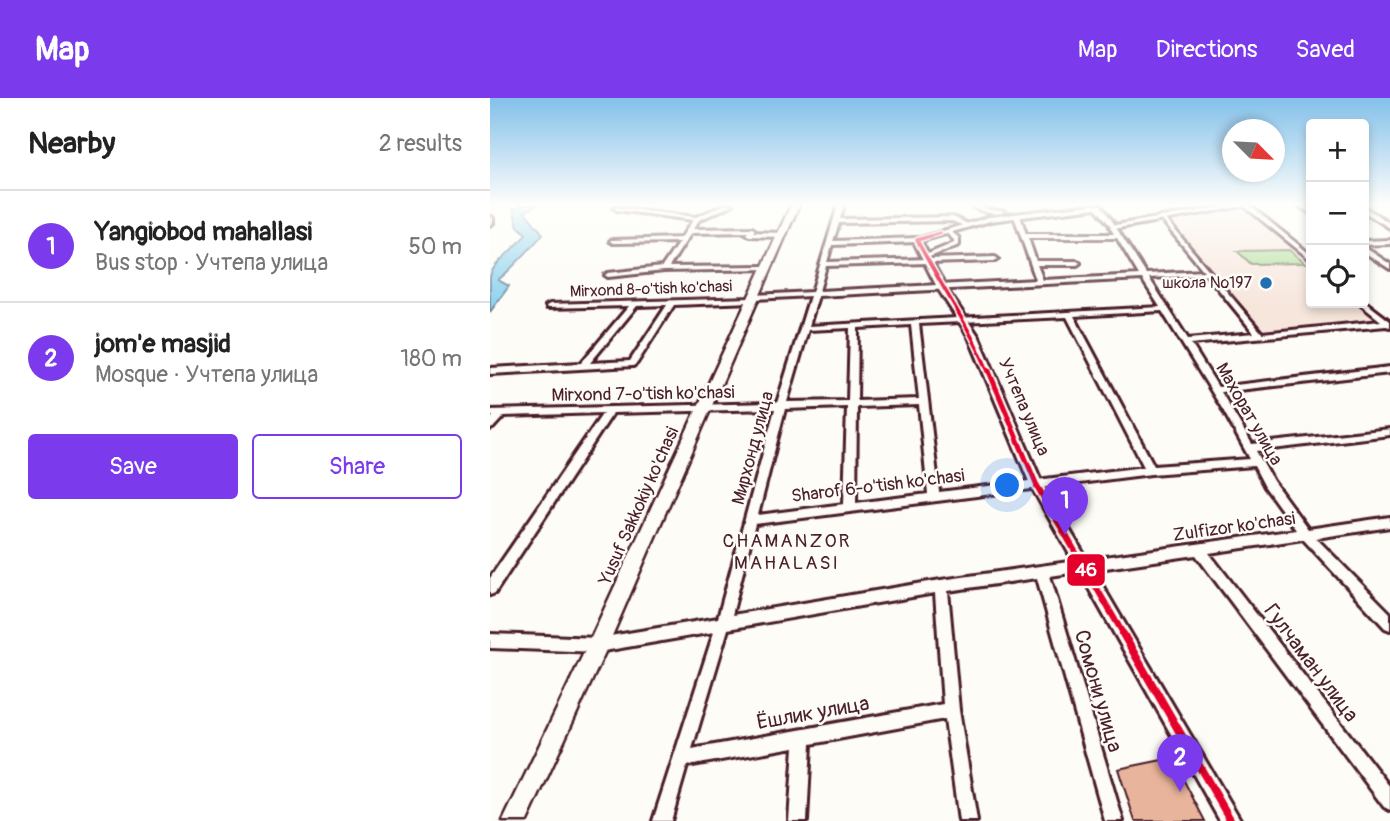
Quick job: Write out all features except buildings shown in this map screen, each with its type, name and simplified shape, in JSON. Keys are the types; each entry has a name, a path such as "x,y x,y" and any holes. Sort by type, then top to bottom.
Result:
{"main road":[{"name":"Yusuf Sakkokiy ko'chasi","path":"515,821 598,645 780,239"}],"street":[{"name":"Мирхонд улица","path":"662,821 723,624 753,520 781,406 832,239"},
{"path":"831,243 921,239"},
{"path":"926,259 957,244 957,239"},
{"path":"1025,239 1040,282"},
{"name":"Махорат улица","path":"1121,239 1251,448 1269,484 1306,535 1390,623"},
{"path":"1179,239 1260,335"},
{"path":"1288,239 1306,254"},
{"path":"613,242 683,240"},
{"path":"664,269 683,240"},
{"name":"Учтепа улица","path":"917,240 941,287 974,337 1036,484 1231,821"},
{"path":"1369,243 1390,242"},
{"path":"1295,244 1306,244"},
{"path":"1369,252 1390,267"},
{"path":"825,264 995,258"},
{"path":"1033,263 1077,263"},
{"path":"608,275 664,269 766,268"},
{"name":"Mirxond 8-o'tish ko'chasi","path":"550,306 753,298 1208,273"},
{"path":"490,371 633,363 672,302"},
{"path":"583,366 635,303"},
{"path":"1369,307 1389,324"},
{"path":"807,328 1166,309"},
{"path":"1070,315 1151,470"},
{"path":"915,323 934,495"},
{"path":"1186,342 1389,324"},
{"path":"850,506 854,325"},
{"path":"1216,390 1390,370"},
{"name":"Mirxond 7-o'tish ko'chasi","path":"496,413 922,402"},
{"path":"490,589 609,411"},
{"path":"490,426 496,413"},
{"path":"1251,448 1390,432"},
{"name":"Sharof 6-o'tish ko'chasi","path":"753,520 934,495 1151,470 1258,462"},
{"name":"Zulfizor ko'chasi","path":"490,641 598,645 941,586 1390,522"},
{"name":"Гулчаман улица","path":"1199,549 1390,801"},
{"name":"Сомони улица","path":"1042,572 1114,821"},
{"path":"941,586 951,710 968,821"},
{"name":"Ёшлик улица","path":"683,759 951,710"},
{"path":"798,821 803,736"}],"shaded area":[{"name":"школа №197","path":"1184,239 1280,239 1306,259 1306,308 1365,308 1382,321 1262,331"}],"green space":[{"path":"1289,250 1305,263 1251,264 1237,251"}],"water":[{"path":"522,239 539,239 498,280 509,286 490,312 490,277 500,261"}],"transit line":[{"name":"46","path":"921,239 917,240 941,287 974,337 1036,484 1231,821"}],"place":[{"name":"школа №197","path":"1266,283"},
{"name":"Yangiobod mahallasi","path":"1065,535"},
{"name":"jom'e masjid","path":"1180,792"}],"district":[{"name":"CHAMANZOR MAHALASI","path":"787,552"}]}
